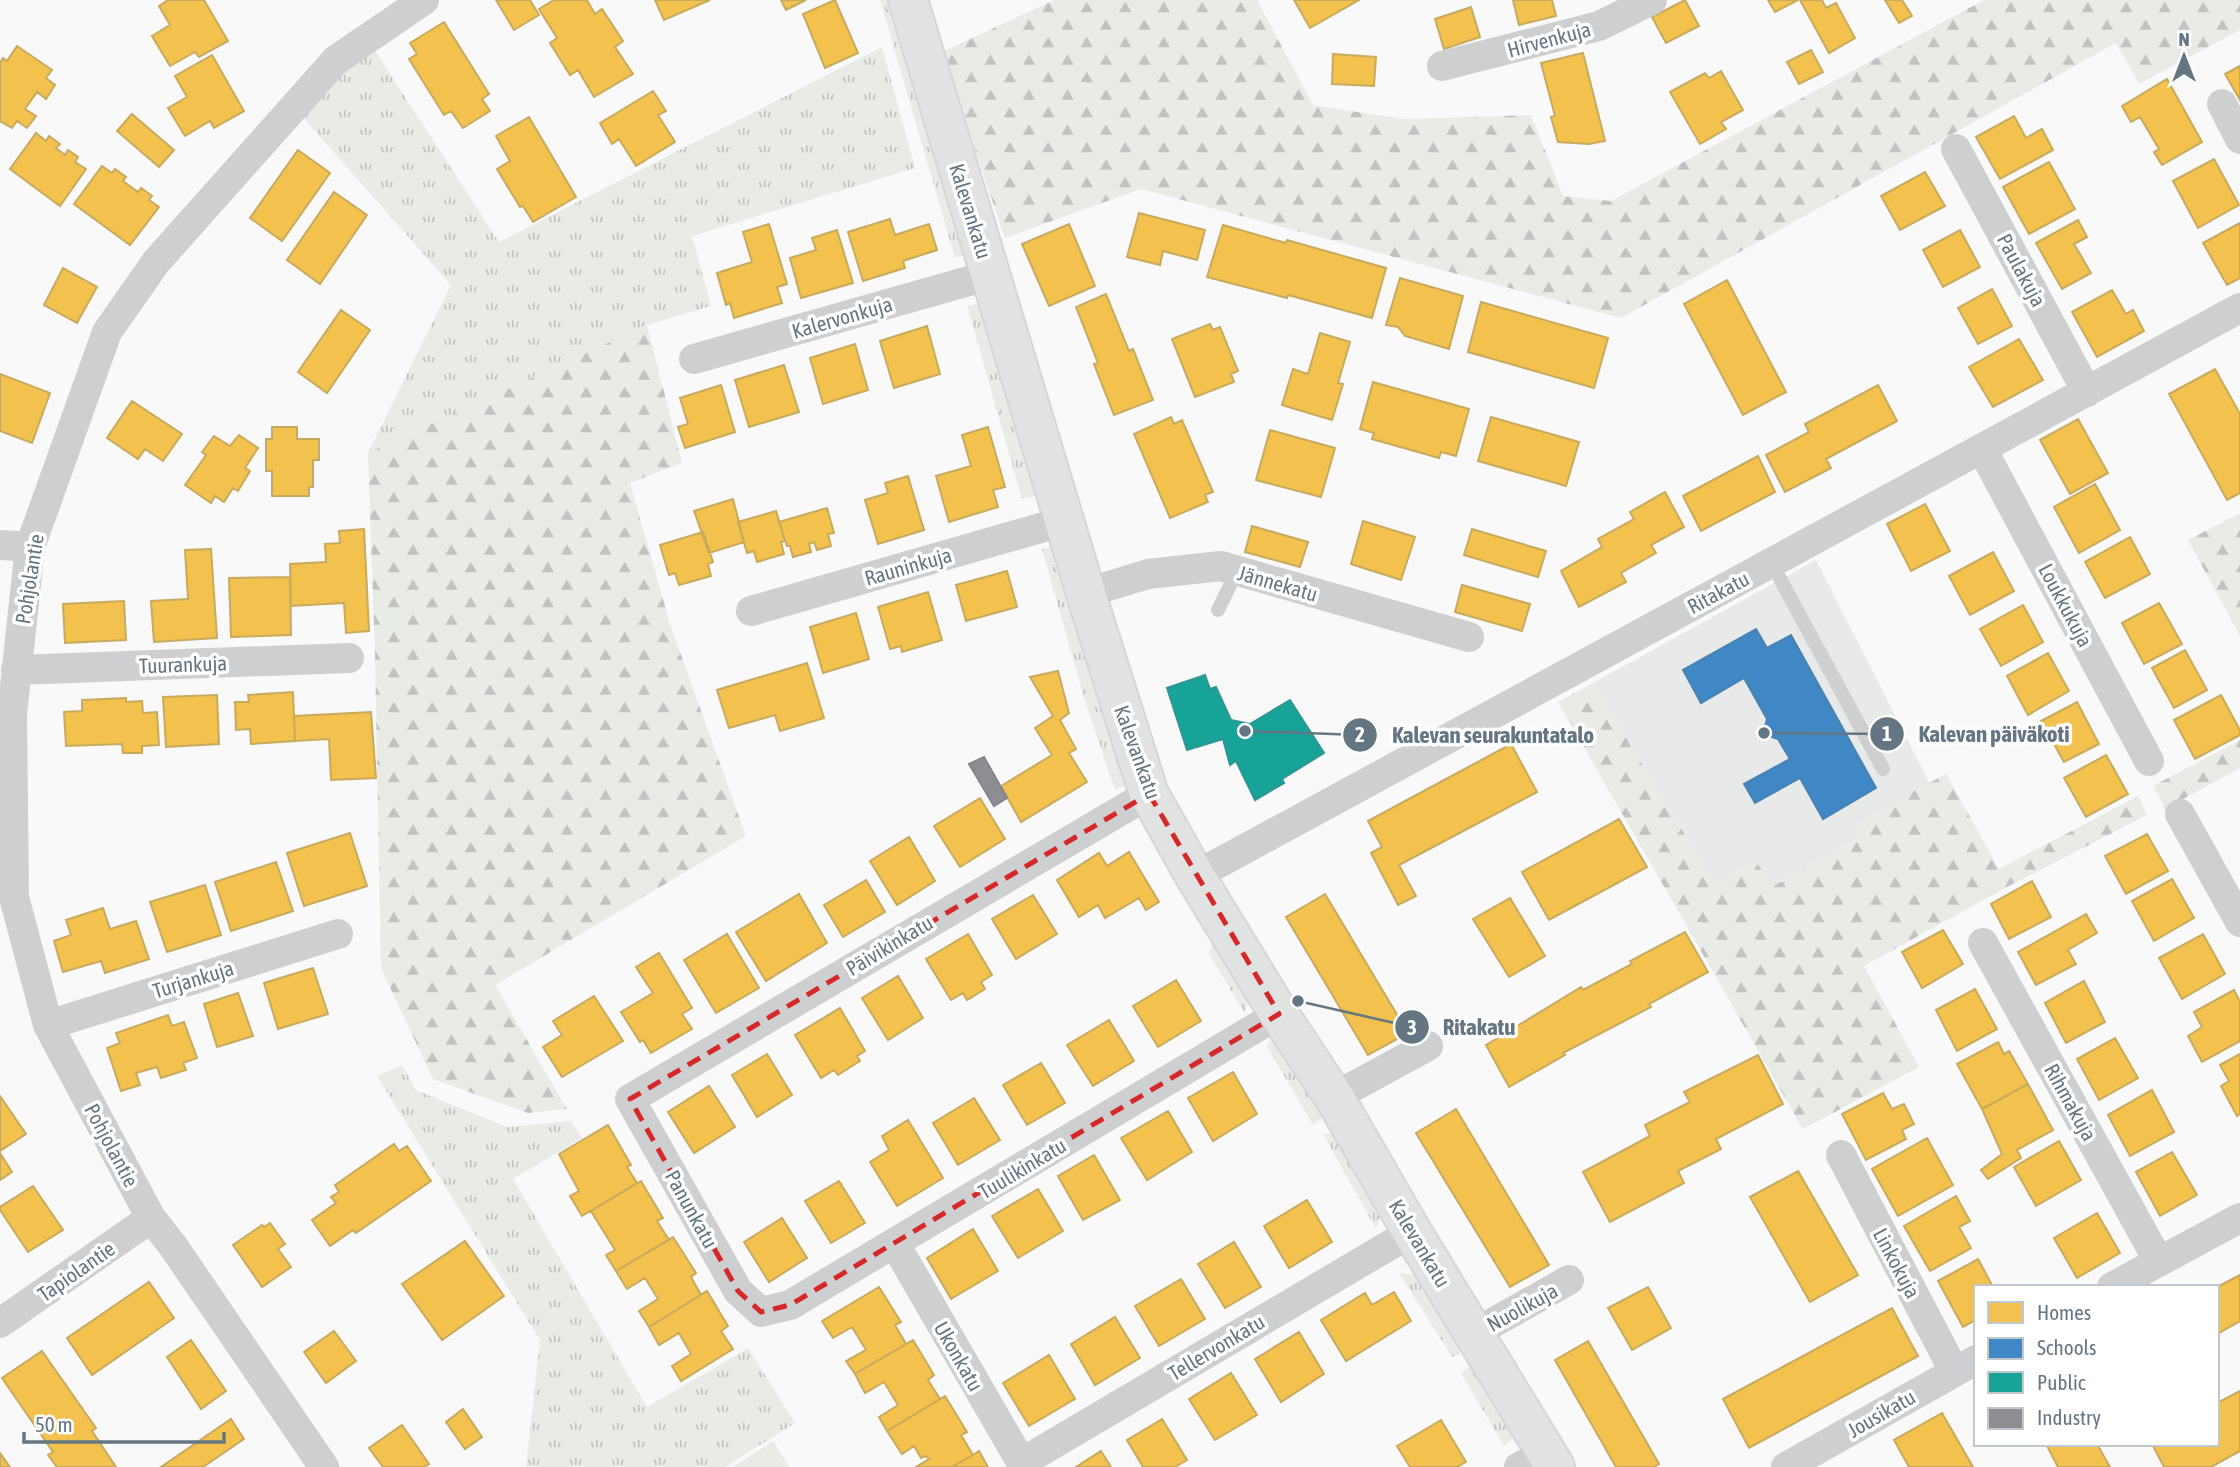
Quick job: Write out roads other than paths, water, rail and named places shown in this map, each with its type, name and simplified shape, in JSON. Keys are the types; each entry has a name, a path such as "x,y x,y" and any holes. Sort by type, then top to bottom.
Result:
{"street":[{"name":"Pohjolantie","path":"324,1467 151,1218 48,1025 7,898 12,714 30,547 107,332 156,262 335,60 424,0"},
{"name":"Kalevankatu","path":"908,0 1149,794 1195,876 1279,1014 1334,1097 1412,1232 1475,1333 1540,1462"},
{"name":"Hirvenkuja","path":"1442,66 1599,26 1652,0"},
{"path":"2222,104 2240,139"},
{"name":"Paulakuja","path":"1956,149 2087,392"},
{"name":"Kalervonkuja","path":"694,359 990,275"},
{"name":"Ritakatu","path":"1195,876 2240,308"},
{"name":"Loukkukuja","path":"1982,449 2149,761"},
{"name":"Rauninkuja","path":"751,611 1065,521"},
{"path":"0,545 30,547"},
{"name":"Jännekatu","path":"1086,593 1148,574 1221,566 1469,637"},
{"name":"Tuurankuja","path":"16,670 349,657"},
{"name":"Päivikinkatu","path":"630,1099 1149,794"},
{"path":"2180,814 2240,922"},
{"name":"Turjankuja","path":"48,1025 338,934"},
{"name":"Rihmakuja","path":"1983,943 2159,1262"},
{"name":"Tuulikinkatu","path":"761,1312 790,1305 1279,1014"},
{"path":"1334,1097 1428,1046"},
{"name":"Panunkatu","path":"630,1099 738,1292 761,1312"},
{"name":"Linkokuja","path":"1841,1155 1965,1366"},
{"name":"Tapiolantie","path":"0,1323 151,1218"},
{"path":"2116,1285 2240,1218"},
{"name":"Tellervonkatu","path":"1023,1465 1412,1232"},
{"name":"Ukonkatu","path":"895,1244 1023,1465"},
{"name":"Nuolikuja","path":"1475,1333 1569,1280"},
{"name":"Jousikatu","path":"1786,1467 1965,1366"}],"lane":[{"path":"1771,562 1883,769"},
{"path":"1218,610 1237,571"}],"place":[{"name":"Kalevan seurakuntatalo","path":"1245,731"},
{"name":"Kalevan päiväkoti","path":"1764,733"},
{"name":"Ritakatu","path":"1298,1001"}]}
